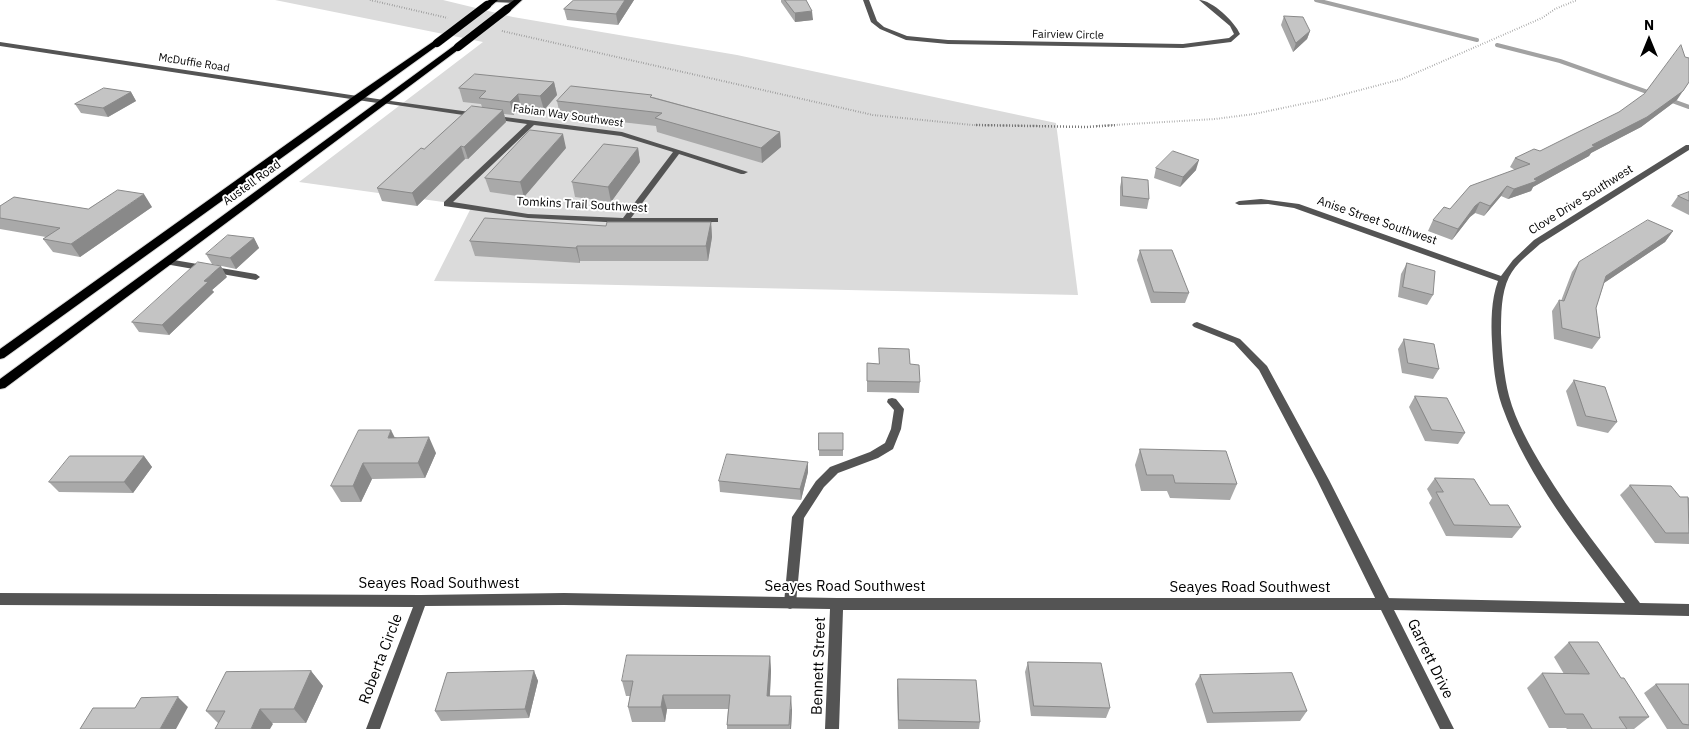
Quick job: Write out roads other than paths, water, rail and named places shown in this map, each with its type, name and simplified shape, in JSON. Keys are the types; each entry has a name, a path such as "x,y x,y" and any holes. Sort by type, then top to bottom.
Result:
{"main road":[{"name":"Austell Road","path":"0,355 357,98 437,43 492,1"},
{"name":"Austell Road","path":"0,385 384,102 517,1"}],"street":[{"name":"Fairview Circle","path":"866,0 874,22 882,28 906,38 948,42 1183,46 1231,40 1237,34 1233,24 1202,0"},
{"path":"492,1 517,1"},
{"name":"McDuffie Road","path":"0,44 384,102"},
{"name":"Fabian Way Southwest","path":"384,102 622,134 744,172"},
{"name":"Tomkins Trail Southwest","path":"533,122 447,204 528,216 624,221 715,220"},
{"name":"Clove Drive Southwest","path":"1636,608 1566,512 1530,456 1506,405 1496,349 1498,310 1503,280 1517,261 1537,242 1689,147"},
{"path":"624,221 678,151"},
{"name":"Anise Street Southwest","path":"1238,203 1255,200 1296,206 1503,280"},
{"path":"168,262 256,277"},
{"name":"Garrett Drive","path":"1198,325 1237,341 1263,368 1385,604 1447,729"},
{"path":"790,603 798,517 820,484 834,470 874,455 889,446 896,429 899,409 892,402"},
{"name":"Seayes Road Southwest","path":"0,599 421,601 564,599 838,604 1385,604 1689,610"},
{"name":"Roberta Circle","path":"373,729 421,601"},
{"name":"Bennett Street","path":"832,729 838,604"}],"waterway":[{"path":"1316,0 1477,40"},
{"path":"1497,45 1560,61 1653,94"},
{"path":"1667,99 1689,107"}]}
